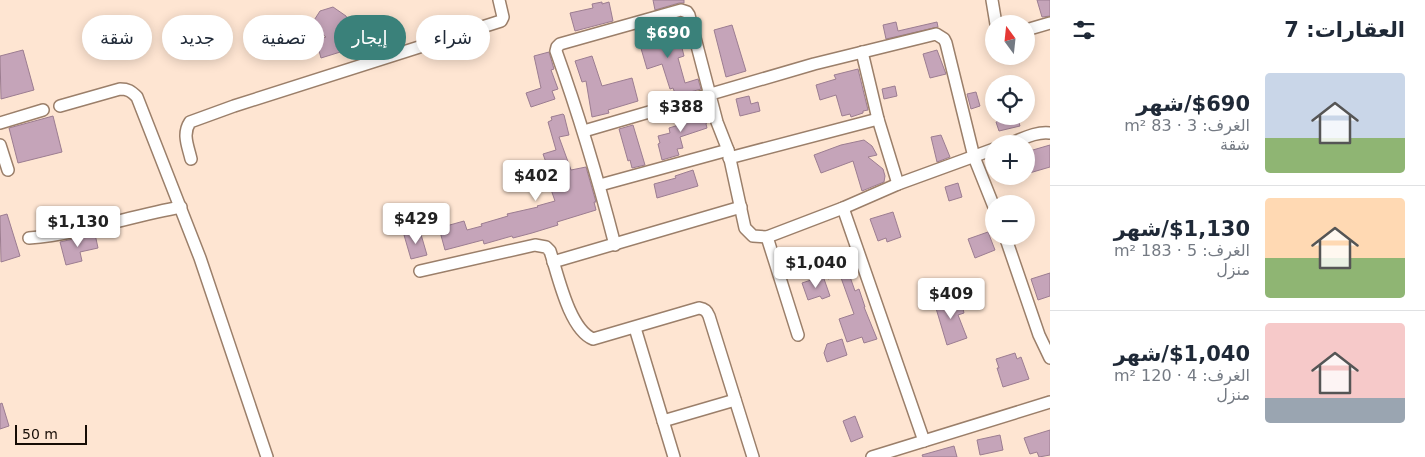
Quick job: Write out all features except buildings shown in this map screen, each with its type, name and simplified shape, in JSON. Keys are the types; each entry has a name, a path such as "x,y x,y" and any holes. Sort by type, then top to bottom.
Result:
{"street":[{"path":"191,159 185,135 186,127 190,122 234,106 501,21 503,17 499,0"},
{"path":"992,0 994,15"},
{"path":"615,245 584,131 556,51 557,47 560,44 684,10 689,15 711,93 717,122 728,154 745,228 753,236 767,237 843,208 898,184 985,153"},
{"path":"1035,27 1050,23"},
{"path":"584,131 814,64 936,34 944,39 974,157 989,195"},
{"path":"862,52 878,119 898,184"},
{"path":"60,106 120,89 127,89 137,97 181,207 267,457"},
{"path":"0,123 43,110"},
{"path":"600,186 878,119"},
{"path":"1033,135 1044,132 1050,133"},
{"path":"0,145 8,170"},
{"path":"29,238 70,232 150,212 181,207"},
{"path":"554,262 741,207"},
{"path":"843,208 924,441"},
{"path":"767,237 798,335"},
{"path":"420,271 540,245 546,247 550,251 572,316 582,332 593,339 698,308 707,311 753,457"},
{"path":"1008,245 1039,336 1050,358"},
{"path":"635,328 674,457"},
{"path":"664,421 735,400"},
{"path":"872,457 1050,402"}]}
